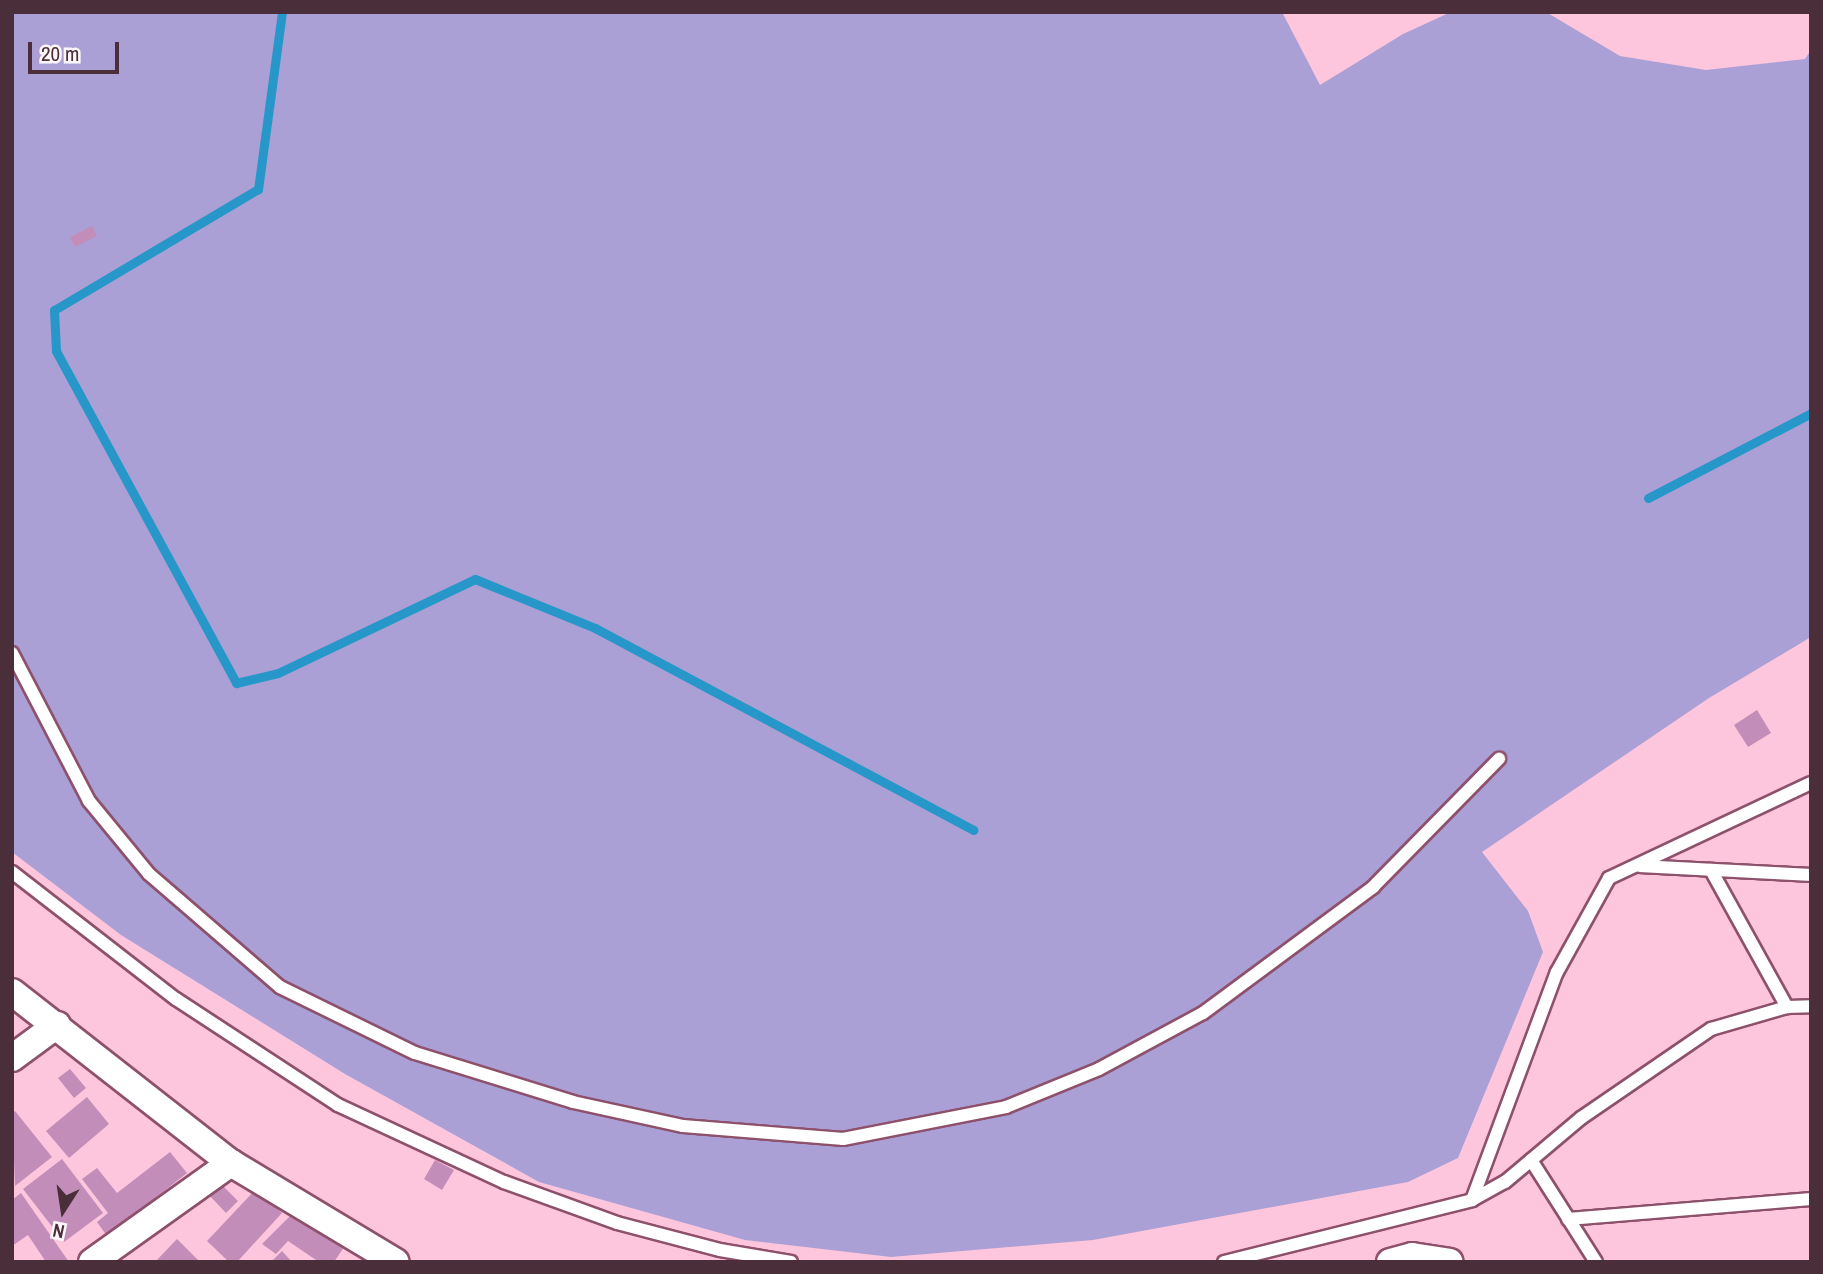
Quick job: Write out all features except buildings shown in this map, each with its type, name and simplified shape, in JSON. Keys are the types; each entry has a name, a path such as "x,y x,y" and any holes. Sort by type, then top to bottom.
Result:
{"street":[{"path":"12,992 231,1163 397,1262"},
{"path":"12,1058 57,1025"},
{"path":"92,1262 231,1163"},
{"path":"1390,1262 1412,1256 1450,1262"}],"lane":[{"path":"12,653 89,801 149,874 280,987 415,1053 573,1102 683,1126 843,1139 1006,1107 1099,1069 1203,1013 1373,887 1499,759"},
{"path":"1472,1200 1557,972 1609,878 1640,866 1811,783"},
{"path":"1640,866 1811,875"},
{"path":"1711,870 1787,1007"},
{"path":"12,872 176,999 338,1105 504,1182 617,1223 720,1250 791,1262"},
{"path":"1223,1262 1472,1200 1505,1182 1581,1118 1699,1036 1787,1007 1811,1006"},
{"path":"1531,1160 1596,1262"},
{"path":"1569,1219 1811,1199"}],"shaded area":[{"path":"12,12 1282,12 1320,85 1403,34 1451,12 1546,12 1620,56 1706,70 1805,59 1811,50 1811,637 1709,698 1482,852 1528,911 1543,952 1458,1158 1408,1182 1093,1240 891,1257 745,1240 539,1182 345,1074 121,935 12,852"}],"waterway":[{"path":"282,12 258,189 54,310 56,351 236,683 278,673 475,579 595,628 974,830"},
{"path":"1648,498 1811,413"}]}
